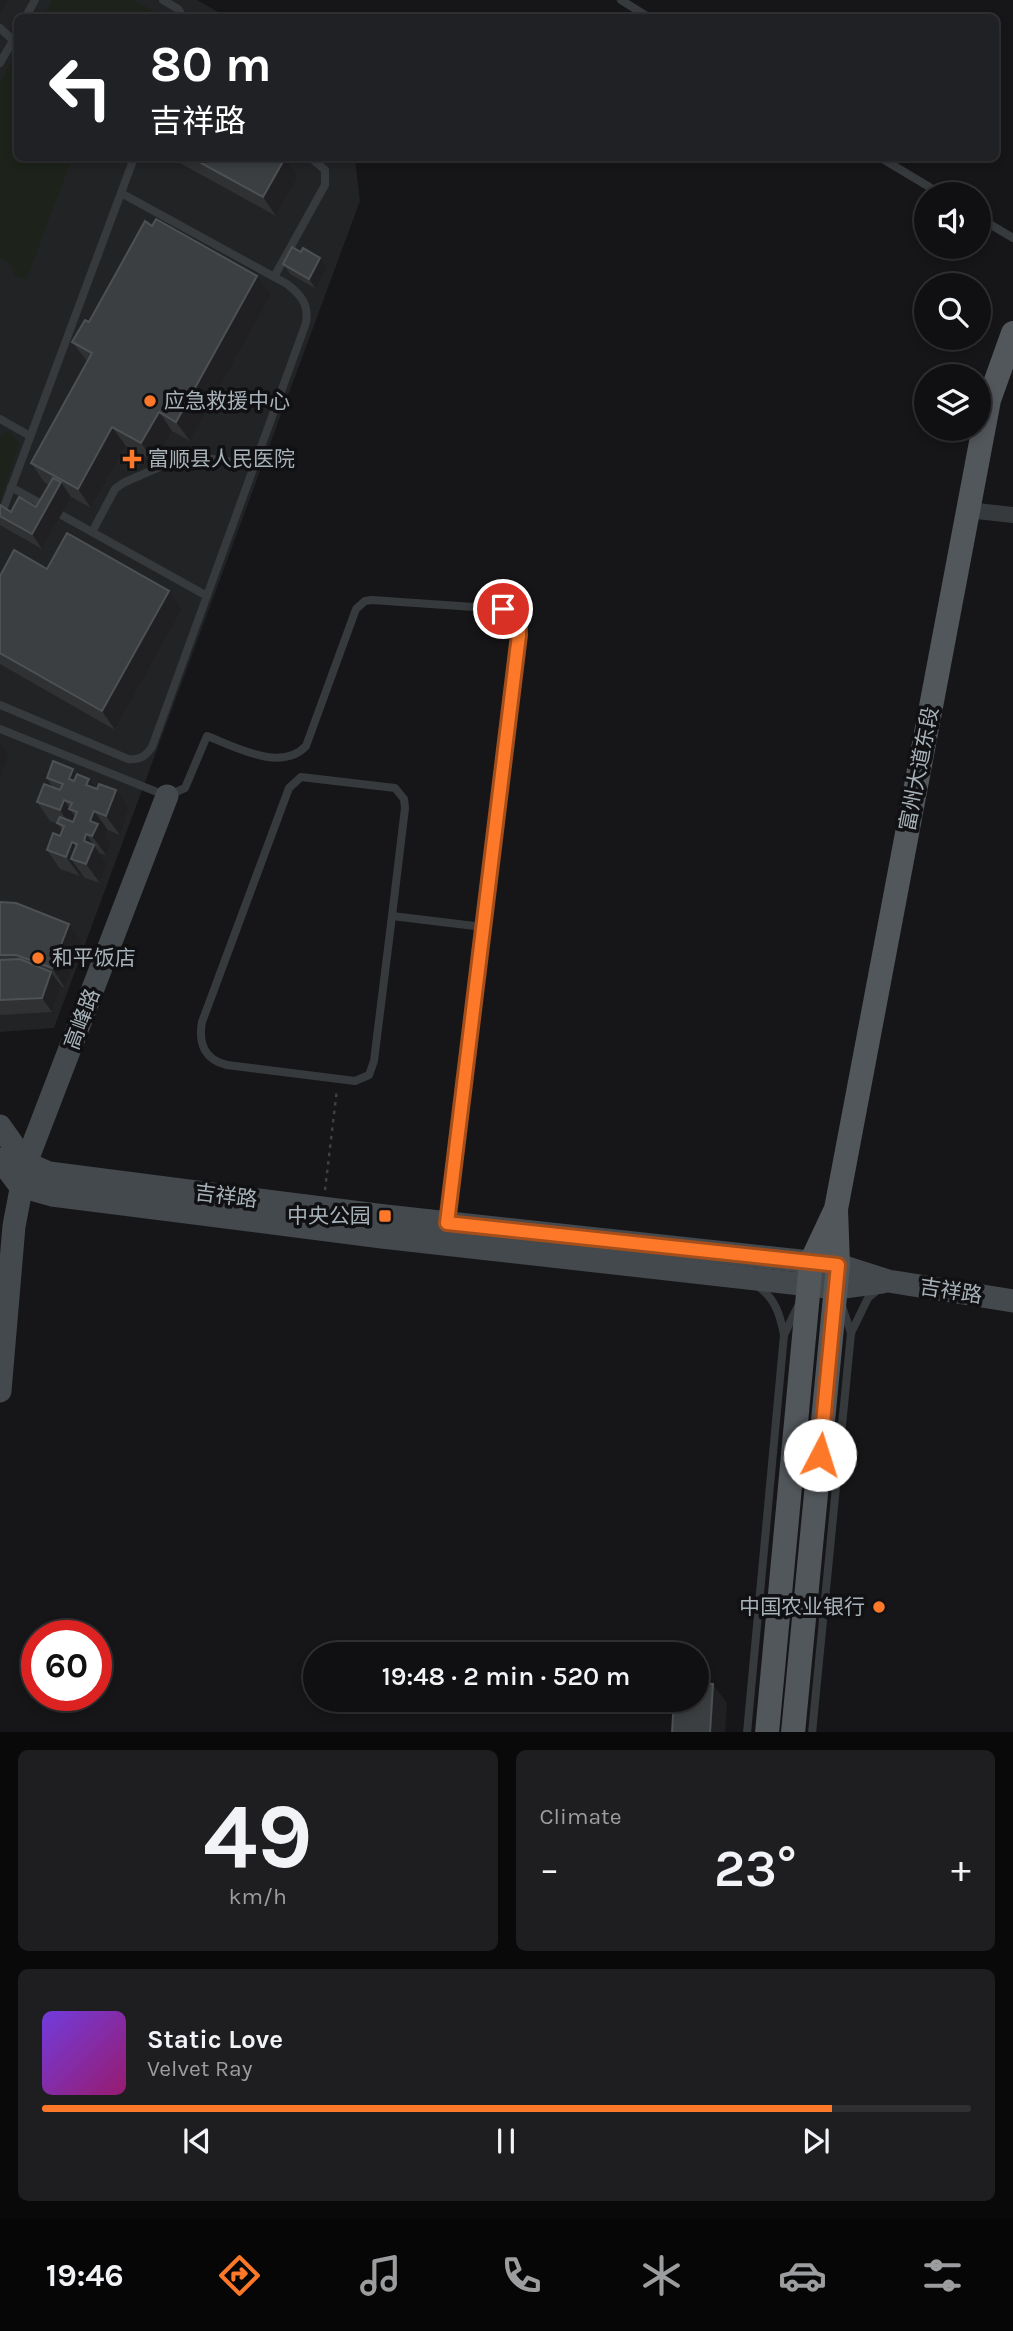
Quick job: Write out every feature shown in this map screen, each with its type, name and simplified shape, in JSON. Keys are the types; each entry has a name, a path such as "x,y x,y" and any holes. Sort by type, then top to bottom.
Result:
{"main road":[{"name":"富州大道东段","path":"835,1209 989,400 1013,333"},
{"name":"高峰路","path":"0,1391 14,1226 26,1163 167,796"},
{"path":"0,1126 26,1163"},
{"path":"0,1159 20,1186"},
{"name":"吉祥路","path":"26,1163 49,1173 447,1223 837,1277 888,1281 1013,1301"},
{"name":"吉祥路","path":"20,1186 52,1195 383,1237 749,1278 810,1273"},
{"path":"767,1732 810,1273 835,1209"},
{"path":"793,1732 837,1277 835,1209"}],"street":[{"path":"968,510 1013,515"}],"lane":[{"path":"163,0 181,14"},
{"path":"621,0 644,14"},
{"path":"0,28 14,42"},
{"path":"0,63 14,44"},
{"path":"0,518 133,161"},
{"path":"274,277 325,185 325,170 314,161"},
{"path":"886,161 921,182"},
{"path":"0,705 128,759 138,760 146,755 152,747 303,332 307,314 300,295 274,277 121,193"},
{"path":"991,225 1013,238"},
{"path":"0,419 30,436"},
{"path":"92,532 115,489 180,458 199,457 254,465"},
{"path":"11,487 207,596"},
{"path":"0,729 167,796 185,788 206,736 267,756 289,757 306,746 356,610 365,601 508,610 517,618 519,635 447,1223"},
{"path":"301,777 309,777 388,786 400,792 405,808 392,916 372,1069 362,1079 355,1081 218,1063 204,1050 201,1043 202,1022 289,788 295,781 301,777"},
{"path":"392,916 483,927"},
{"path":"747,1732 784,1335 810,1273"},
{"path":"837,1277 852,1333"},
{"path":"749,1278 770,1296 779,1312 784,1335"},
{"path":"812,1732 852,1333 857,1317 868,1298 888,1281"}],"path":[{"path":"323,1209 338,1079"}],"shaded area":[{"name":"富顺县人民医院","path":"0,0 197,0 222,14 14,14 14,161 355,161 360,201 54,1028 0,1032"},
{"path":"53,0 134,0 158,14 45,14"},
{"path":"14,60 14,161 71,161 26,280 14,275 12,266 0,258 0,82"},
{"path":"6,432 12,434 19,444 0,501 0,436"}],"building":[{"path":"197,161 283,161 263,197"},
{"name":"应急救援中心","path":"156,219 257,276 176,422 159,412 141,443 112,427 78,489 31,463 92,353 72,342 85,320 89,322 145,221 152,226"},
{"path":"292,247 301,252 303,248 320,258 309,279 283,264"},
{"path":"53,478 61,482 32,534 0,516 0,505 11,512 19,497 36,507"},
{"path":"67,533 169,591 102,711 0,653 0,576 14,550 47,569"},
{"path":"53,761 73,769 69,779 74,781 77,774 89,779 86,785 97,789 99,784 116,790 106,816 94,811 90,821 98,824 92,836 86,834 84,841 94,845 86,864 71,859 77,844 72,842 66,857 47,850 53,833 60,836 64,826 57,823 60,817 73,822 77,812 69,809 72,803 64,800 60,810 37,802 44,784 60,790 63,784 47,778"},
{"path":"0,902 16,903 69,924 52,968 16,955 0,955"},
{"path":"20,959 51,972 42,998 0,1000 0,960"},
{"path":"709,1684 713,1684 710,1732 672,1732 673,1712 709,1712"}],"place":[{"name":"应急救援中心","path":"150,401"},
{"name":"富顺县人民医院","path":"132,459"},
{"name":"和平饭店","path":"38,958"},
{"name":"中央公园","path":"385,1216"},
{"name":"中国农业银行","path":"879,1607"}],"route":[{"path":"503,609 517,618 519,635 447,1223 838,1265 820,1455"}]}
